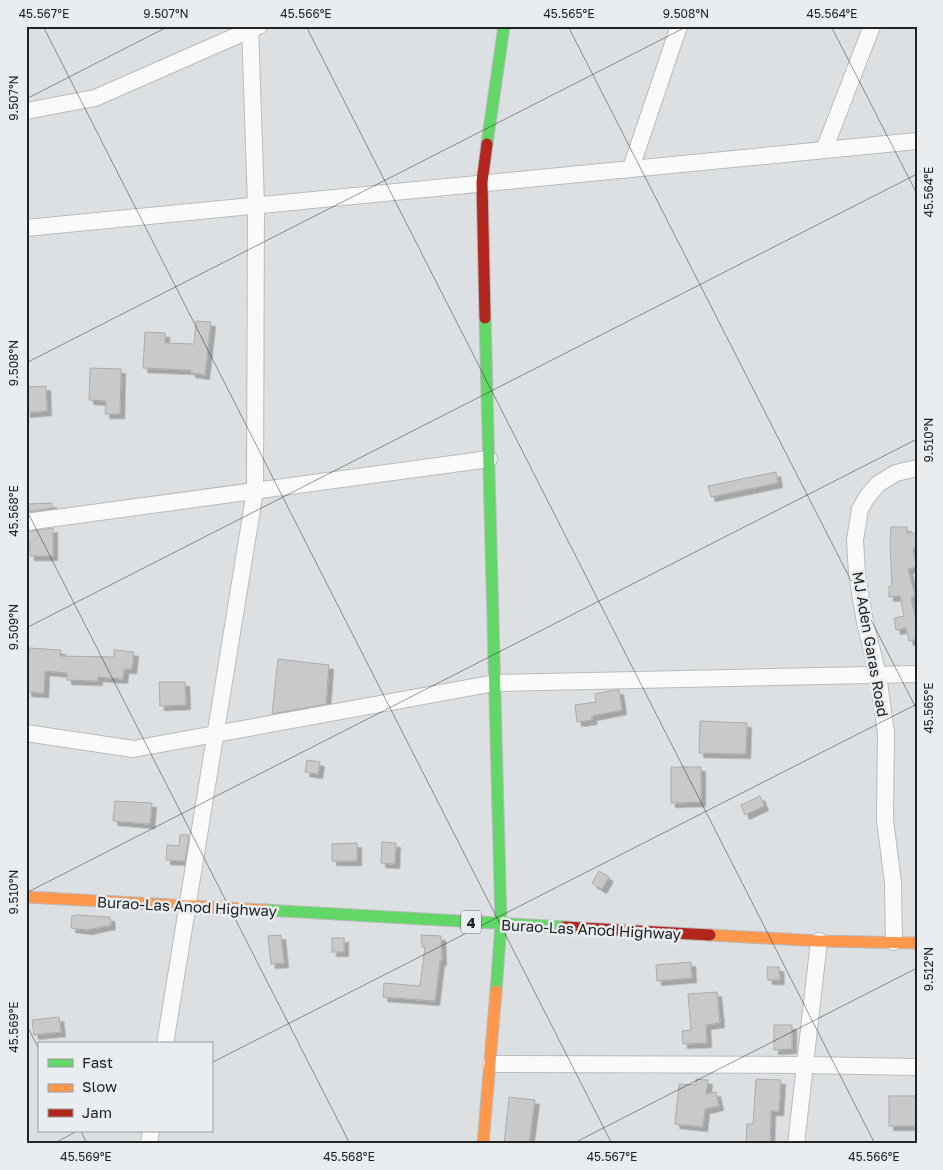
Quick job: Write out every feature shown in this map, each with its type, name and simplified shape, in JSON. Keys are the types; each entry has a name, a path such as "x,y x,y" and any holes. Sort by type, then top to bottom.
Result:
{"main road":[{"path":"483,1144 501,924 482,182 504,26"},
{"name":"Burao-Las Anod Highway","path":"26,897 819,941 917,943"}],"street":[{"path":"631,168 679,26"},
{"path":"824,150 872,26"},
{"path":"26,111 96,98 253,28 256,205 255,491 165,1042"},
{"path":"26,228 917,141"},
{"path":"26,522 489,459"},
{"name":"MJ Aden Garas Road","path":"894,942 893,883 886,820 886,733 878,675 865,622 857,574 855,540 860,509 867,496 878,484 896,473 917,468"},
{"path":"26,733 133,749 495,683 917,674"},
{"path":"796,1144 819,941"},
{"path":"491,1064 917,1067"}],"building":[{"path":"196,321 211,322 205,375 191,373 191,370 143,368 145,332 165,333 165,343 194,344"},
{"path":"90,368 121,369 120,414 105,414 106,401 89,400"},
{"path":"46,386 47,411 26,413 26,387"},
{"path":"776,472 778,483 711,497 708,486"},
{"path":"52,503 52,508 26,512 26,504"},
{"path":"891,527 907,527 907,533 916,533 917,548 913,548 916,567 908,569 915,596 911,597 917,627 917,639 909,641 906,628 896,630 894,618 904,616 900,596 889,597 889,586 892,586"},
{"path":"53,528 53,556 30,556 30,543 26,544 26,532"},
{"path":"29,648 61,650 60,656 114,657 114,650 134,652 132,669 124,669 123,679 98,677 98,681 67,680 67,673 45,671 44,693 27,692"},
{"path":"278,659 329,665 326,704 272,714"},
{"path":"159,682 185,682 186,705 160,706"},
{"path":"619,690 622,710 592,716 592,720 577,722 575,705 596,702 595,694"},
{"path":"700,721 747,723 746,754 699,753"},
{"path":"307,760 320,762 318,774 305,772"},
{"path":"671,767 701,767 701,802 671,803"},
{"path":"760,796 764,806 745,815 741,805"},
{"path":"115,801 152,803 150,824 113,821"},
{"path":"180,835 189,835 185,861 166,860 167,845 179,846"},
{"path":"382,842 396,843 395,864 381,863"},
{"path":"357,843 357,861 332,861 332,844"},
{"path":"599,871 609,877 602,889 592,883"},
{"path":"72,916 110,917 111,925 87,930 71,928"},
{"path":"281,935 284,963 271,964 268,936"},
{"path":"421,935 441,936 442,961 440,961 435,1001 383,997 384,983 420,986 425,947 422,947"},
{"path":"332,938 344,938 344,952 332,952"},
{"path":"691,962 692,978 657,981 656,965"},
{"path":"767,967 779,967 780,980 768,980"},
{"path":"717,992 720,1023 706,1025 707,1043 683,1044 682,1031 691,1030 688,994"},
{"path":"59,1017 61,1032 34,1035 32,1020"},
{"path":"774,1025 792,1025 792,1049 774,1050"},
{"path":"696,1079 708,1080 706,1094 716,1092 719,1106 705,1109 703,1127 675,1124 679,1084 696,1085"},
{"path":"756,1079 781,1080 779,1111 771,1111 770,1144 746,1144 747,1124 753,1124"},
{"path":"889,1096 917,1096 917,1126 889,1126"},
{"path":"509,1097 535,1100 529,1144 504,1144"}],"traffic: fast":[{"path":"487,144 504,26"},
{"path":"485,318 501,924 496,991"},
{"path":"265,910 565,927"}],"traffic: slow":[{"path":"26,897 265,910"},
{"path":"710,935 819,941 917,943"},
{"path":"483,1144 496,991"}],"traffic: jam":[{"path":"485,318 482,182 487,144"},
{"path":"565,927 710,935"}]}
